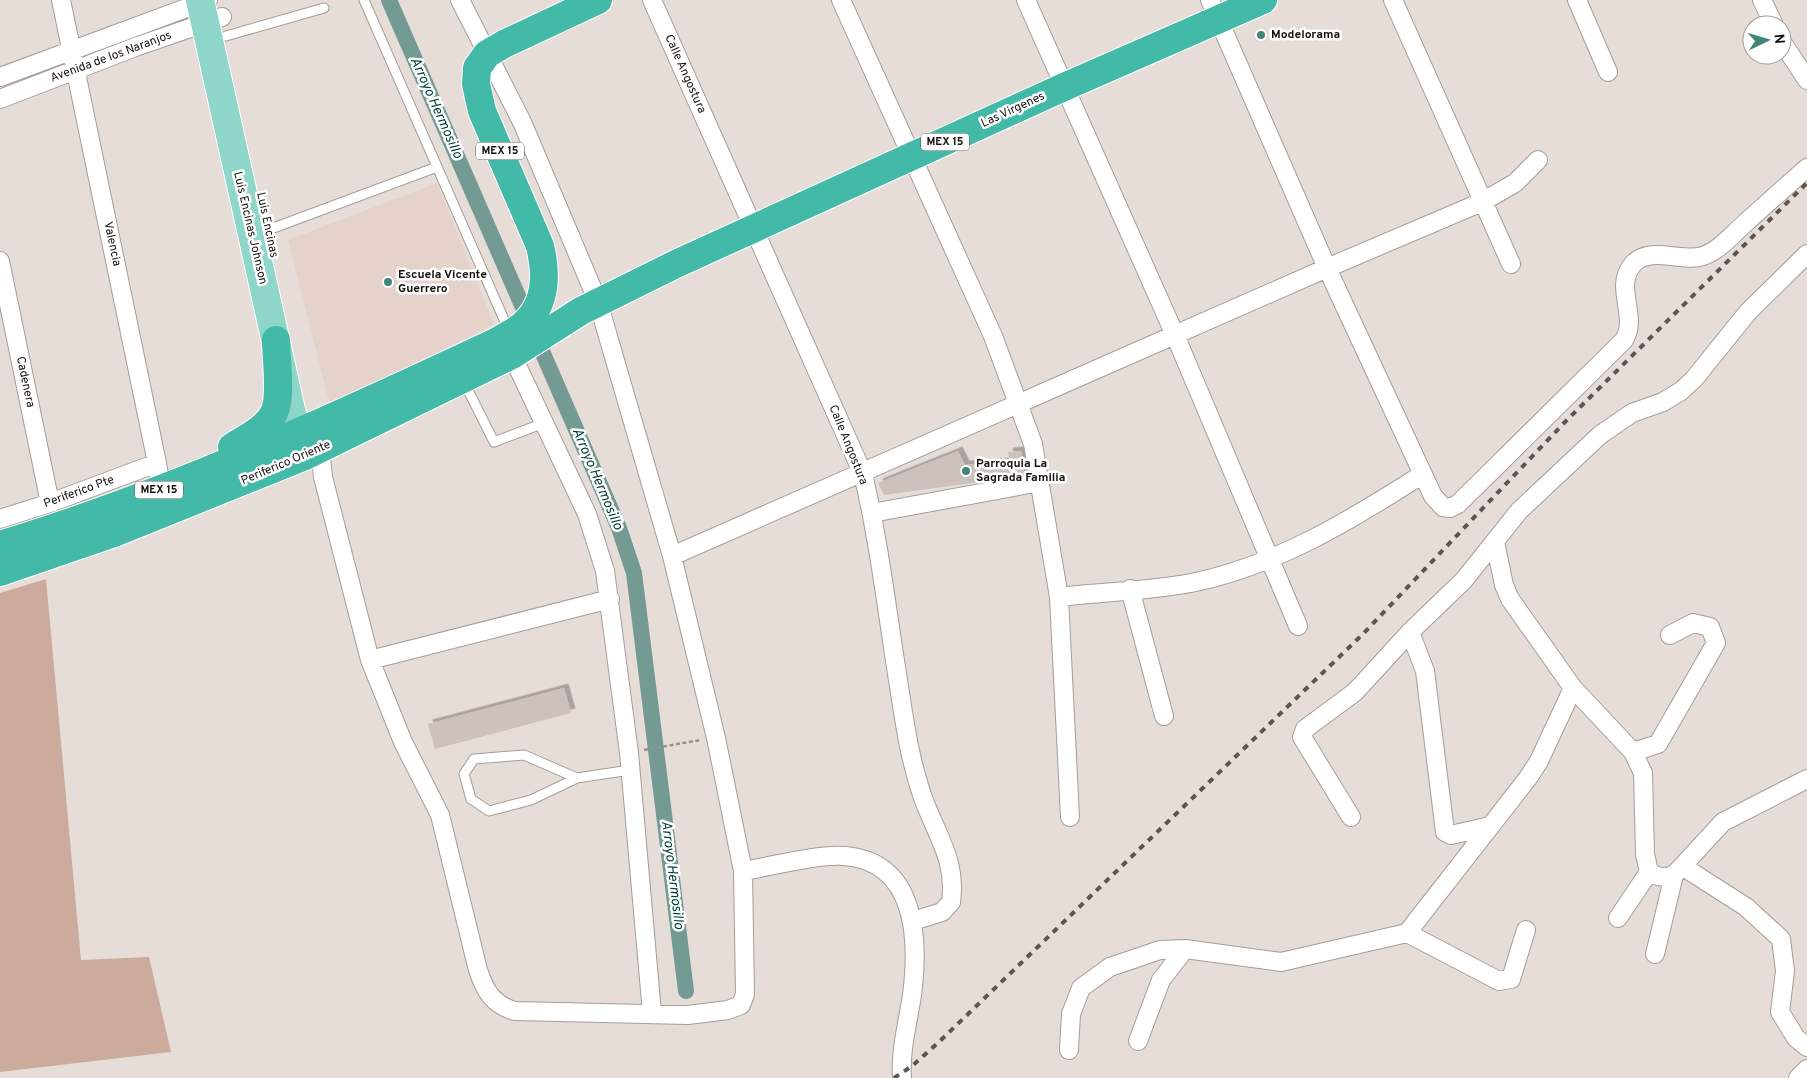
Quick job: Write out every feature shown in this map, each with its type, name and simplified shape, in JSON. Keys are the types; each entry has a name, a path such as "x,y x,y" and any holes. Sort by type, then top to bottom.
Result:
{"highway":[{"path":"487,54 504,44 598,0"},
{"name":"Las Virgenes","path":"598,302 753,227 1064,87 1214,10 1263,0"},
{"name":"MEX 15","path":"487,54 477,68 478,96 540,246 544,264 546,283 529,332"},
{"name":"MEX 15","path":"529,332 598,302"},
{"name":"Periferico Oriente","path":"0,544 106,510 165,478 309,441 463,379 529,332"},
{"name":"Periferico Oriente","path":"0,572 114,533 309,441 496,342 529,332"},
{"path":"165,478 264,426 274,413 277,399 276,340"}],"main road":[{"name":"Luis Encinas","path":"211,11 268,230 301,383 309,441"},
{"name":"Luis Encinas Johnson","path":"211,11 276,340 309,441"}],"street":[{"name":"Valencia","path":"61,0 165,478"},
{"path":"309,441 323,477 370,660 404,742 440,815 478,970 486,991 503,1008 515,1011 688,1015 728,1010 741,1005 745,994 743,871 716,738 672,556 598,302 522,122 460,0"},
{"name":"Calle Angostura","path":"652,0 863,474 872,512 909,749 921,793 948,854 952,869 951,902 942,912 913,921"},
{"path":"841,0 993,336 1033,444 1059,597 1070,816"},
{"path":"1026,0 1175,335 1298,626"},
{"path":"1393,0 1511,264"},
{"path":"1577,0 1608,72"},
{"path":"1762,0 1769,15"},
{"path":"1214,10 1327,268 1423,474 1438,504 1450,508 1458,504 1624,340 1629,328 1624,284 1628,272 1634,263 1650,256 1693,258 1714,251 1807,168"},
{"name":"Avenida de los Naranjos","path":"0,77 72,51 211,11"},
{"name":"Avenida de los Naranjos","path":"0,99 76,69 211,11"},
{"path":"1792,57 1807,80"},
{"path":"672,556 863,474 1019,403 1327,268 1482,202 1515,183 1538,160"},
{"path":"1351,817 1302,738 1305,729 1355,692 1410,632 1464,580 1532,499 1600,436 1632,413 1663,402 1681,391 1748,312 1807,254"},
{"name":"Cadenera","path":"0,261 50,503"},
{"path":"529,332 544,423 587,514 605,571 630,770 652,1013"},
{"path":"1059,597 1208,579 1270,558 1333,530 1423,474"},
{"name":"Periferico Pte","path":"0,519 50,503 165,478"},
{"path":"872,512 1040,482"},
{"path":"1495,542 1504,585 1510,599 1572,688 1633,752 1643,773 1645,854 1649,872 1618,918"},
{"path":"1130,589 1164,716"},
{"path":"370,660 610,599"},
{"path":"1633,752 1658,744 1716,643 1710,627 1693,623 1670,636"},
{"path":"1410,632 1425,671 1445,832 1451,834 1490,826"},
{"path":"1069,1050 1071,1014 1081,988 1110,967 1160,950 1185,949 1281,962 1407,933 1539,761 1572,688"},
{"path":"1649,872 1666,878 1678,871 1723,822 1807,779"},
{"path":"743,871 830,856 844,856 870,862 884,871 896,884 907,903 913,921 914,970 902,1054 902,1078"},
{"path":"1654,954 1678,871"},
{"path":"1678,871 1746,906 1781,939 1785,971 1780,1012 1796,1038 1807,1047"},
{"path":"1407,933 1499,981 1511,980 1526,930"},
{"path":"1138,1041 1161,980 1185,949"},
{"path":"1798,1078 1807,1069"}],"lane":[{"path":"364,0 437,166 529,332"},
{"path":"211,11 324,8"},
{"path":"268,230 437,166"},
{"path":"463,379 494,442 544,423"},
{"path":"577,778 524,755 474,759 464,774 470,798 489,810 531,800 577,778 630,770"}],"path":[{"path":"639,751 688,742"}],"shaded area":[{"name":"Escuela Vicente Guerrero","path":"437,183 494,324 330,405 288,240"},
{"path":"46,579 81,960 149,957 171,1052 0,1072 0,593"}],"building":[{"name":"Parroquia La Sagrada Familia","path":"958,451 965,465 1010,462 1008,452 1021,451 1024,476 884,495 878,483"},
{"path":"564,688 571,713 435,749 428,724"}],"waterway":[{"name":"Arroyo Hermosillo","path":"389,0 619,528 634,573 686,991"}],"railway":[{"path":"894,1078 912,1066 941,1040 1363,634 1565,422 1807,183"}],"place":[{"name":"Modelorama","path":"1261,35"},
{"name":"Escuela Vicente Guerrero","path":"388,282"},
{"name":"Parroquia La Sagrada Familia","path":"966,471"}]}
